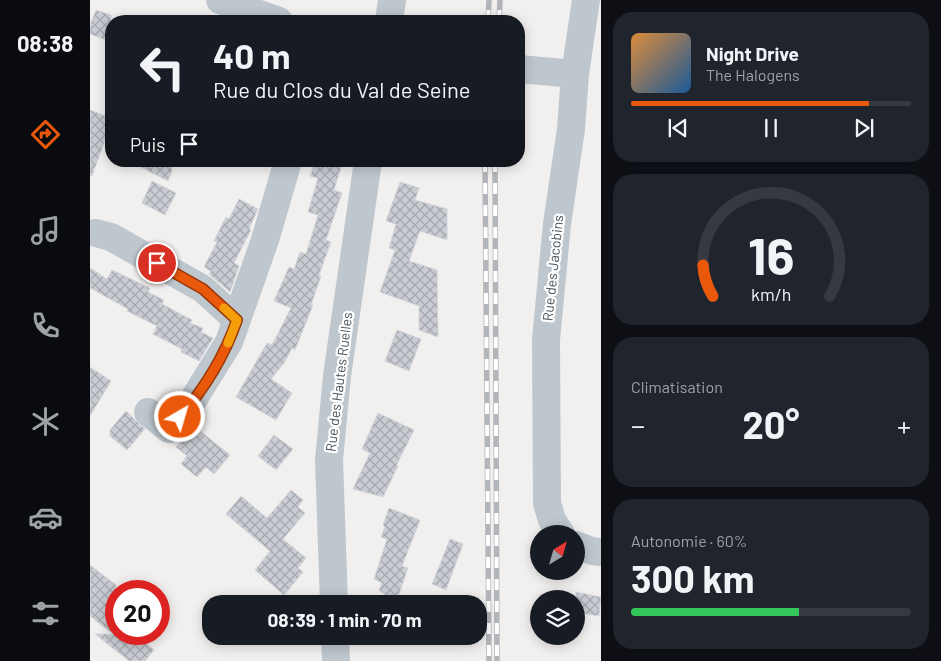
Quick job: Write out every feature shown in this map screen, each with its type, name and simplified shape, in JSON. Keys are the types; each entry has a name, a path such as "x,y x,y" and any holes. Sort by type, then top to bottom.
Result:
{"street":[{"path":"220,0 262,15"},
{"path":"389,15 392,0"},
{"name":"Rue des Jacobins","path":"555,525 547,503 546,340 557,224 570,130 575,74 591,2"},
{"path":"525,70 575,74"},
{"path":"148,412 169,429 190,405 212,373 229,342 237,320 265,240 286,167"},
{"name":"Rue des Hautes Ruelles","path":"334,595 330,460 337,376 367,167"},
{"path":"92,235 110,237 203,289 237,320"},
{"path":"585,548 601,552"},
{"path":"336,645 336,661"}],"building":[{"path":"96,10 111,15 105,15 105,40 90,34 90,25"},
{"path":"90,110 105,116 105,140 92,176 90,176"},
{"path":"141,167 171,167 172,171 168,181"},
{"path":"313,167 341,167 334,190 342,193 326,240 331,242 319,275 321,276 311,305 313,305 295,350 292,348 284,363 271,379 292,393 276,420 236,397 267,343 272,345 291,308 274,301 289,267 294,269 300,252 306,254 318,215 308,212 318,178 310,176"},
{"path":"152,181 176,193 165,215 142,203"},
{"path":"400,182 419,188 415,200 447,209 447,240 420,231 409,261 437,270 438,337 419,330 419,306 380,292 395,250 389,248 396,224 386,221"},
{"path":"239,199 258,209 249,229 251,230 234,263 239,266 230,292 209,274 211,271 204,267 217,242 214,241 226,217 229,219"},
{"path":"90,268 107,279 112,270 150,288 148,292 164,300 162,304 192,320 190,323 203,328 201,332 213,338 199,361 181,352 182,349 153,334 157,326 127,311 128,309 90,288"},
{"path":"397,330 421,339 409,371 385,361"},
{"path":"90,367 111,381 90,416"},
{"path":"126,411 145,429 127,450 110,436 110,430"},
{"path":"378,413 414,430 383,497 353,489 370,453 362,449"},
{"path":"194,426 230,455 214,474 206,467 197,477 181,464 187,456 176,447"},
{"path":"274,435 293,449 276,470 258,456"},
{"path":"291,490 303,500 298,507 305,513 283,539 306,558 298,568 303,572 284,595 255,570 270,551 226,514 241,496 267,518"},
{"path":"389,508 420,520 402,566 408,568 399,595 386,595 379,590 382,583 374,579 387,539 381,537 385,527 383,525"},
{"path":"450,539 463,544 446,590 432,584"},
{"path":"90,565 110,580 105,580 105,628 90,616"},
{"path":"585,594 601,597 599,616 585,614"},
{"path":"95,634 105,634 105,642"},
{"path":"109,645 148,645 154,650 145,661 129,661"}],"railway":[{"path":"488,15 489,0"},
{"path":"499,15 500,0"},
{"path":"485,167 489,661"},
{"path":"495,167 497,661"}],"slow traffic":[{"path":"224,308 237,320 228,343"}],"route":[{"path":"157,263 203,289 237,320 229,342 212,373 180,417"}]}
